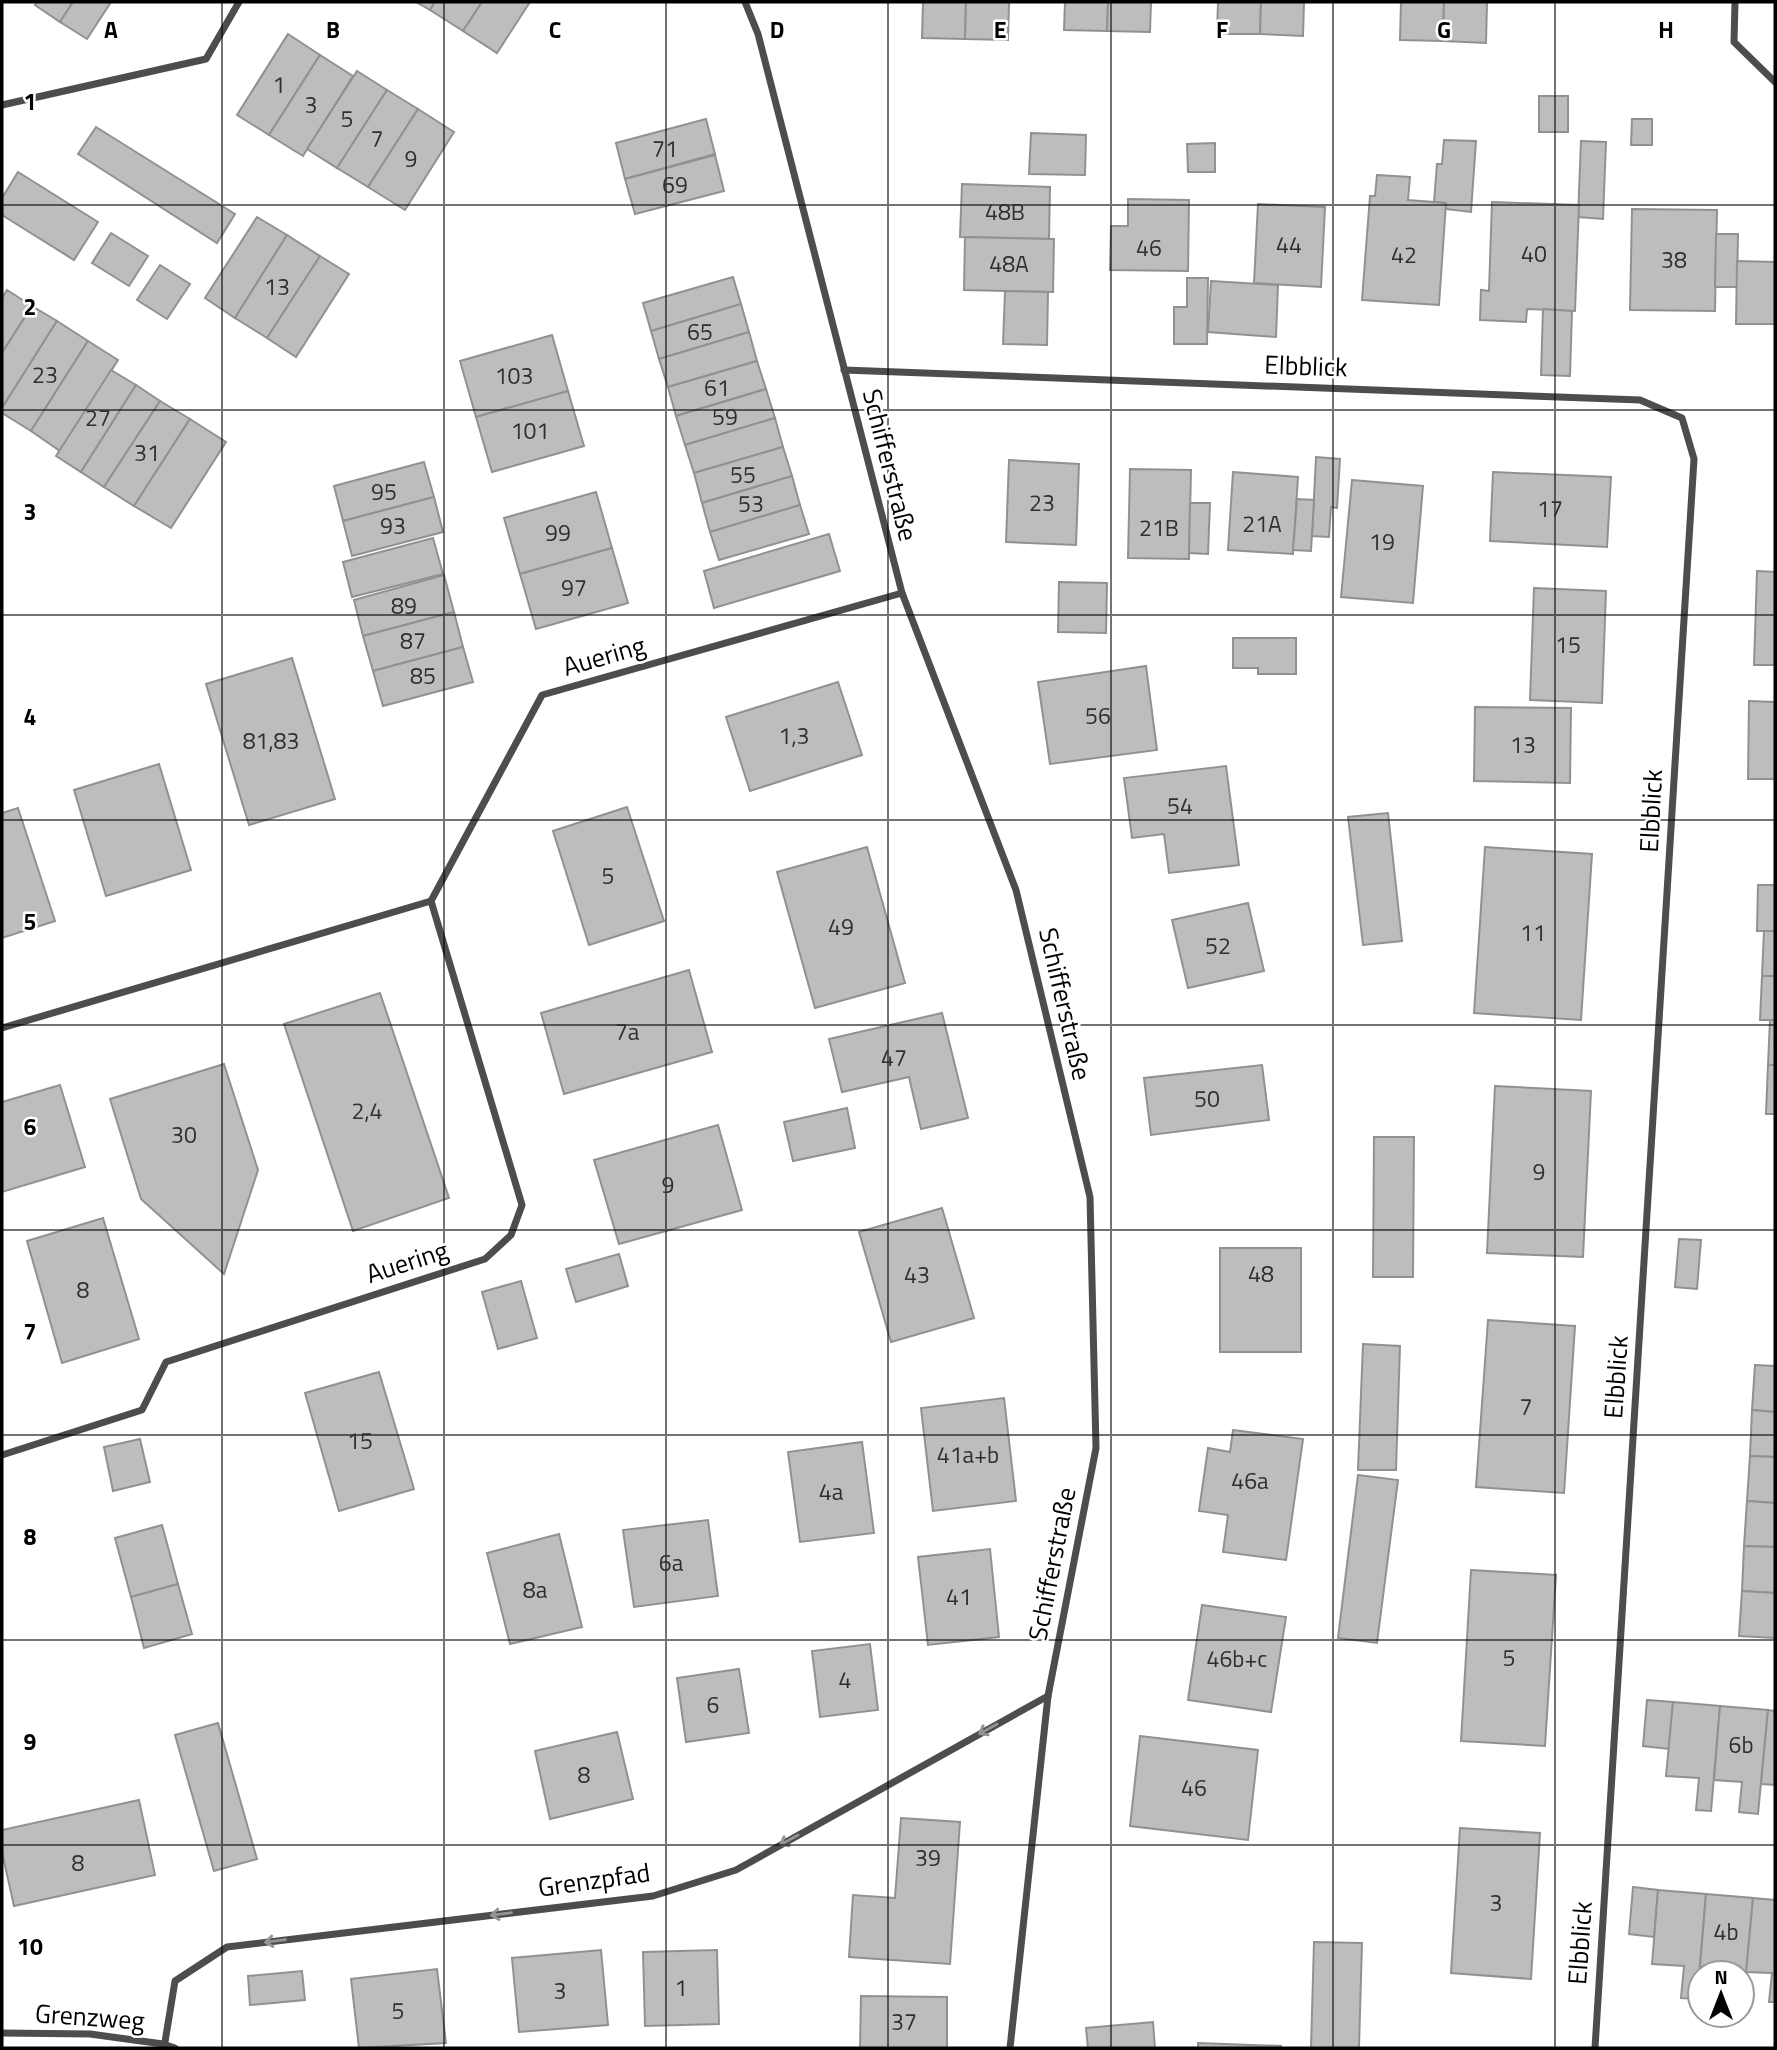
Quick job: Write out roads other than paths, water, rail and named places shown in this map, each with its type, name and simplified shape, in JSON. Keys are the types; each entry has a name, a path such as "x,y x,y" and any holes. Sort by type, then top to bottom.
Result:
{"street":[{"path":"2,104 206,59 239,2"},
{"name":"Schifferstraße","path":"745,2 758,34 902,593 1016,890 1090,1197 1096,1448 1048,1696 1010,2048"},
{"path":"1735,2 1734,42 1775,82"},
{"name":"Elbblick","path":"844,370 1640,400 1682,418 1694,459 1595,2048"},
{"name":"Auering","path":"2,1455 142,1410 166,1362 485,1259 511,1236 522,1205 431,901 542,695 902,593"},
{"path":"2,1028 431,901"},
{"name":"Grenzpfad","path":"164,2046 175,1980 227,1947 653,1895 736,1870 1048,1696"},
{"name":"Grenzweg","path":"2,2032 90,2034 175,2048"}]}
